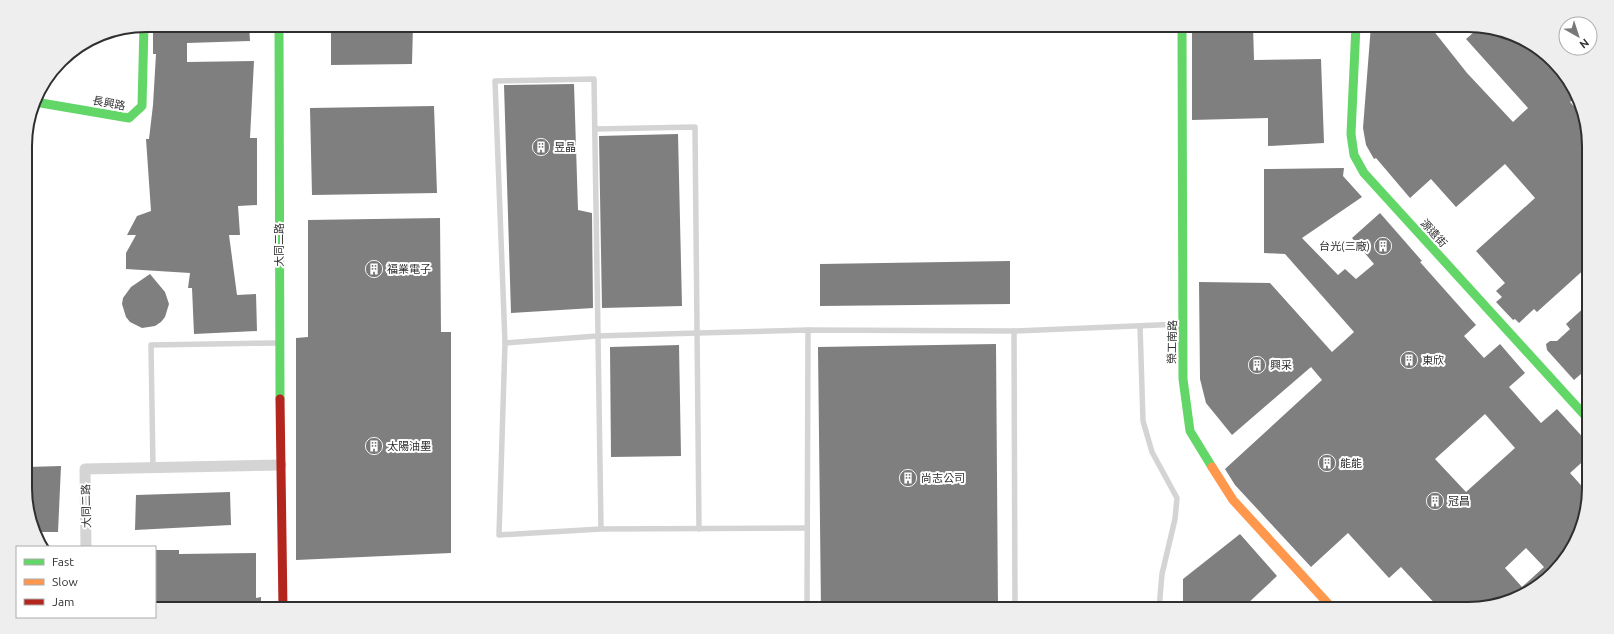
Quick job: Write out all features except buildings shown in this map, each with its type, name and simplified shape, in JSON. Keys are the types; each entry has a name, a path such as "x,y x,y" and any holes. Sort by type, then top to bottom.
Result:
{"street":[{"name":"長興路","path":"41,103 130,118 142,106 144,32"},
{"name":"大同二路","path":"279,32 279,343 283,602"},
{"name":"榮工南路","path":"1182,32 1183,378 1190,431 1233,500 1327,602"},
{"name":"源遠街","path":"1356,32 1351,134 1354,155 1364,173 1582,412"},
{"name":"大同二路","path":"86,546 85,470 281,465"}],"lane":[{"path":"601,529 597,336 596,129 594,79 495,81 505,343 499,535 601,529 807,528"},
{"path":"596,129 695,127 699,529"},
{"path":"505,343 597,336 698,333 808,330 1014,331 1184,324"},
{"path":"1140,326 1143,421 1152,452 1176,498 1176,519 1162,574 1160,602"},
{"path":"807,602 808,330"},
{"path":"1014,331 1015,602"},
{"path":"153,468 150,345 279,343"}],"traffic: fast":[{"path":"41,103 129,118 142,106 144,32"},
{"path":"279,32 280,399"},
{"path":"1182,32 1183,379 1190,431 1212,467"},
{"path":"1356,32 1351,134 1354,155 1364,173 1582,412"}],"traffic: slow":[{"path":"1212,467 1233,500 1327,602"}],"traffic: jam":[{"path":"280,399 283,602"}],"place":[{"name":"昱晶","path":"541,147"},
{"name":"台光(三廠)","path":"1383,246"},
{"name":"福業電子","path":"374,269"},
{"name":"東欣","path":"1409,360"},
{"name":"興采","path":"1257,365"},
{"name":"太陽油墨","path":"374,446"},
{"name":"能能","path":"1327,463"},
{"name":"尚志公司","path":"908,478"},
{"name":"冠昌","path":"1435,501"}]}
